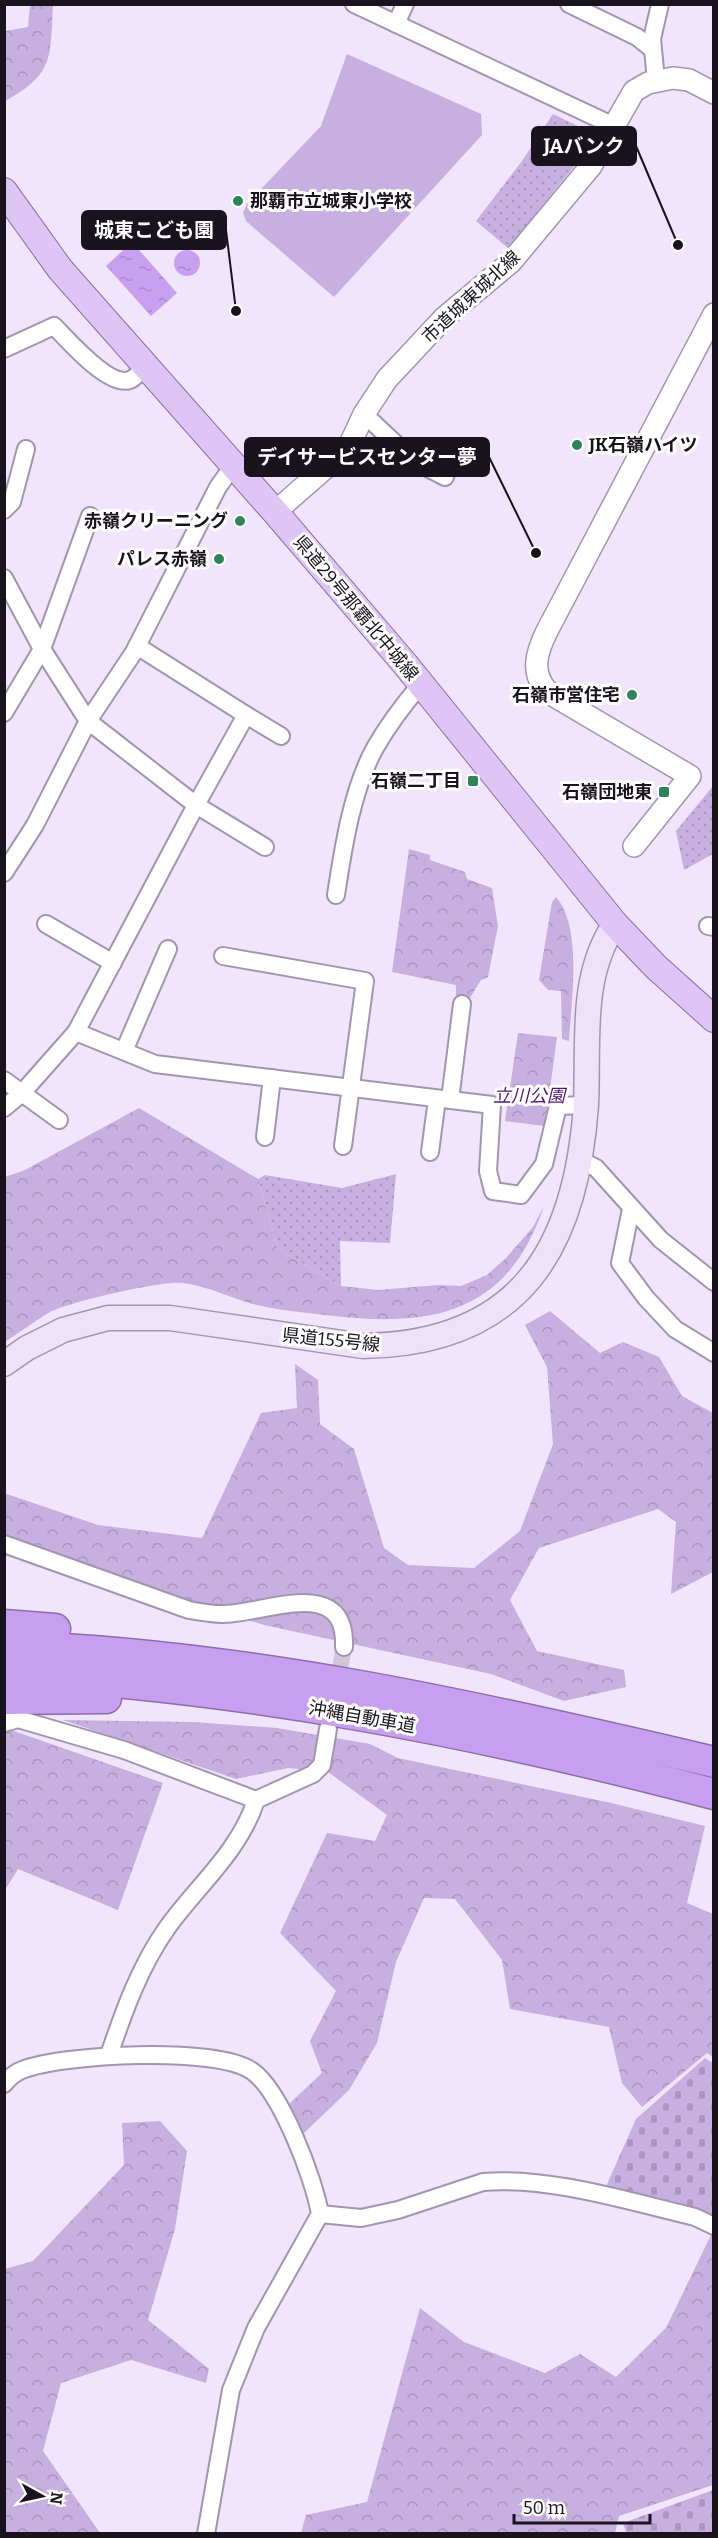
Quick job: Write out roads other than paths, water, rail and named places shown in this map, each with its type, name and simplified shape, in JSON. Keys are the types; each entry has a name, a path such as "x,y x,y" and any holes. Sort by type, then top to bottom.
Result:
{"highway":[{"path":"4,1625 110,1634 246,1668"},
{"name":"沖縄自動車道","path":"4,1646 104,1652 246,1668 389,1690 544,1722 714,1762"},
{"name":"沖縄自動車道","path":"4,1674 86,1678 352,1714 628,1772 714,1794"},
{"path":"4,1699 223,1695"}],"main road":[{"name":"県道29号那覇北中城線","path":"8,204 60,269 275,512 421,684 615,924 656,967 714,1019"},
{"name":"県道155号線","path":"4,1364 27,1348 63,1330 108,1318 170,1318 363,1346 424,1342 477,1322 500,1307 521,1290 546,1258 560,1233 570,1204 580,1160 586,1105 591,980 598,953 615,924"}],"street":[{"path":"354,4 614,126"},
{"path":"396,24 405,4"},
{"path":"569,4 638,37 652,49"},
{"path":"660,4 652,49 656,80 681,78 714,93"},
{"name":"市道城東城北線","path":"275,512 350,444 363,414 387,379 446,317 511,262 591,166 634,91 656,80"},
{"path":"634,846 690,776 549,693 538,677 537,657 547,631 714,314"},
{"path":"4,349 54,326 98,368 118,381 131,380 145,367"},
{"path":"363,414 414,461 445,477"},
{"path":"4,510 12,502 26,449"},
{"path":"4,873 35,825 88,721 137,646 218,487 233,466"},
{"path":"4,713 42,648 90,516"},
{"path":"7,588 88,721 196,805 265,847"},
{"path":"137,646 281,736"},
{"path":"336,895 343,851 357,796 374,749 398,712 421,684"},
{"path":"4,1108 22,1093 76,1032 246,715"},
{"path":"46,924 113,963"},
{"path":"124,1051 168,949"},
{"path":"223,956 365,981 343,1146"},
{"path":"430,1152 444,1099 462,1004"},
{"path":"76,1032 155,1065 350,1086 492,1106 488,1171 493,1191 522,1195 544,1164 558,1106 586,1105"},
{"path":"265,1137 272,1077"},
{"path":"4,1080 59,1120"},
{"path":"580,1160 596,1168 661,1240 714,1281"},
{"path":"632,1209 620,1263 646,1299 675,1329 714,1353"},
{"path":"4,1544 63,1563 189,1610 222,1614 299,1604 326,1604 338,1613 345,1629 344,1647"},
{"path":"4,1723 18,1719 124,1750 256,1800"},
{"path":"110,2055 151,1953 168,1926 244,1831 256,1800 313,1774 322,1765 328,1729"},
{"path":"4,2085 20,2070 50,2062 110,2055 216,2061 250,2069 271,2093 295,2139 314,2185 320,2214 256,2328 231,2390 206,2534"},
{"path":"320,2214 360,2218 398,2210 483,2182 496,2181 566,2188 695,2217 714,2226"}],"water":[{"path":"132,242 177,293 151,316 106,266"},
{"path":"187,250 196,254 200,263 196,272 187,276 178,272 174,263 178,254"}],"tunnel":[{"path":"336,1690 344,1647"}],"place":[{"name":"那覇市立城東小学校","path":"238,201"},
{"name":"JAバンク","path":"678,245"},
{"name":"城東こども園","path":"236,311"},
{"name":"JK石嶺ハイツ","path":"577,445"},
{"name":"赤嶺クリーニング","path":"240,521"},
{"name":"デイサービスセンター夢","path":"536,553"},
{"name":"パレス赤嶺","path":"219,559"},
{"name":"石嶺市営住宅","path":"632,695"},
{"name":"石嶺二丁目","path":"473,781"},
{"name":"石嶺団地東","path":"664,792"}],"park label":[{"name":"立川公園","path":"529,1096"}]}
